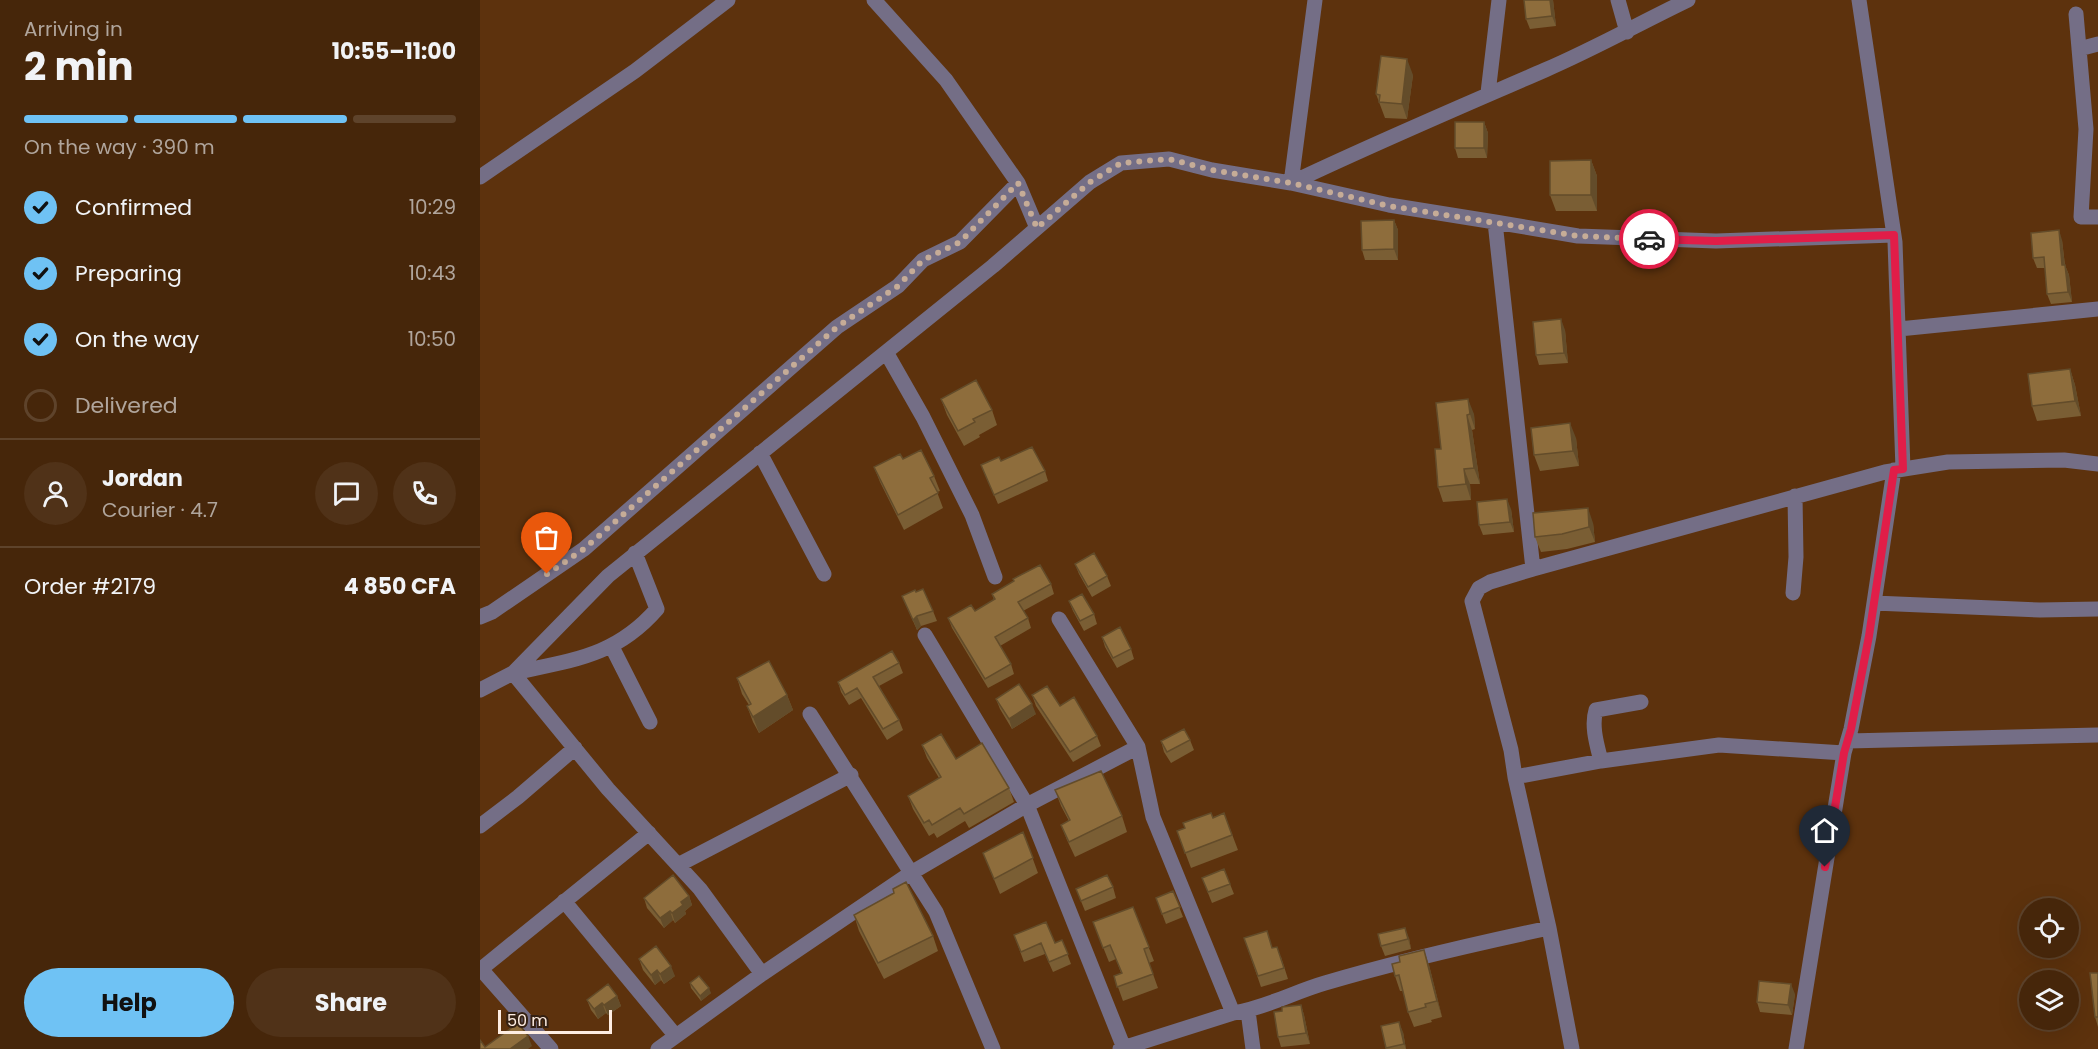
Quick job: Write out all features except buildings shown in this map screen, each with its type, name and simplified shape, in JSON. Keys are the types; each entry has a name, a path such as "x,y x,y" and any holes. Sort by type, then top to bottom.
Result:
{"street":[{"path":"480,177 635,71 728,0"},
{"path":"874,0 946,80 1018,183 1037,228"},
{"path":"1291,183 1315,0"},
{"path":"1488,93 1499,0"},
{"path":"1617,0 1627,32"},
{"path":"1291,183 1376,142 1546,70 1688,0"},
{"path":"1796,1049 1846,747 1899,470 1899,329 1894,235 1859,0"},
{"path":"2076,14 2086,129 2081,217 2098,217"},
{"path":"2079,49 2098,44"},
{"path":"513,673 608,576 635,553 993,266 1090,182 1121,163 1169,159 1212,170 1291,183 1389,206 1578,236 1693,240 1894,235"},
{"path":"480,617 492,612 584,549 837,327 898,286 923,260 960,242 1018,183"},
{"path":"1495,222 1533,569"},
{"path":"1899,329 2098,309"},
{"path":"886,352 924,417 972,515 995,577"},
{"path":"760,453 824,574"},
{"path":"1572,1049 1550,928 1515,777 1511,750 1472,601 1479,588 1490,582 1533,569 1795,496 1899,470 1948,462 2064,460 2098,464"},
{"path":"1793,593 1796,557 1795,496"},
{"path":"480,690 513,673 580,658 612,647 646,622 657,609 635,553"},
{"path":"1874,603 2040,610 2098,609"},
{"path":"1059,619 1138,747 1153,817 1241,1012 1253,1049"},
{"path":"925,635 1027,805 1122,1048 1241,1012 1324,983 1425,955 1550,928"},
{"path":"612,647 650,722"},
{"path":"513,673 608,789 700,889 762,974"},
{"path":"1601,761 1596,738 1594,716 1596,710 1641,702"},
{"path":"810,714 851,775 936,912 993,1049"},
{"path":"1515,777 1601,761 1719,745 1846,747 2098,735"},
{"path":"658,1049 762,974 911,873 1027,805 1138,747"},
{"path":"481,824 518,797 575,748"},
{"path":"678,866 851,775"},
{"path":"551,1049 480,968 649,833"},
{"path":"564,901 675,1035"}],"way so far":[{"path":"547,574 584,549 837,327 898,286 923,260 960,242 1018,183 1037,228 1090,182 1121,163 1169,159 1212,170 1291,183 1389,206 1578,236 1649,239"}],"route":[{"path":"1649,239 1716,241 1894,235 1903,469 1894,470 1869,636 1851,729 1844,753 1825,867"}]}
